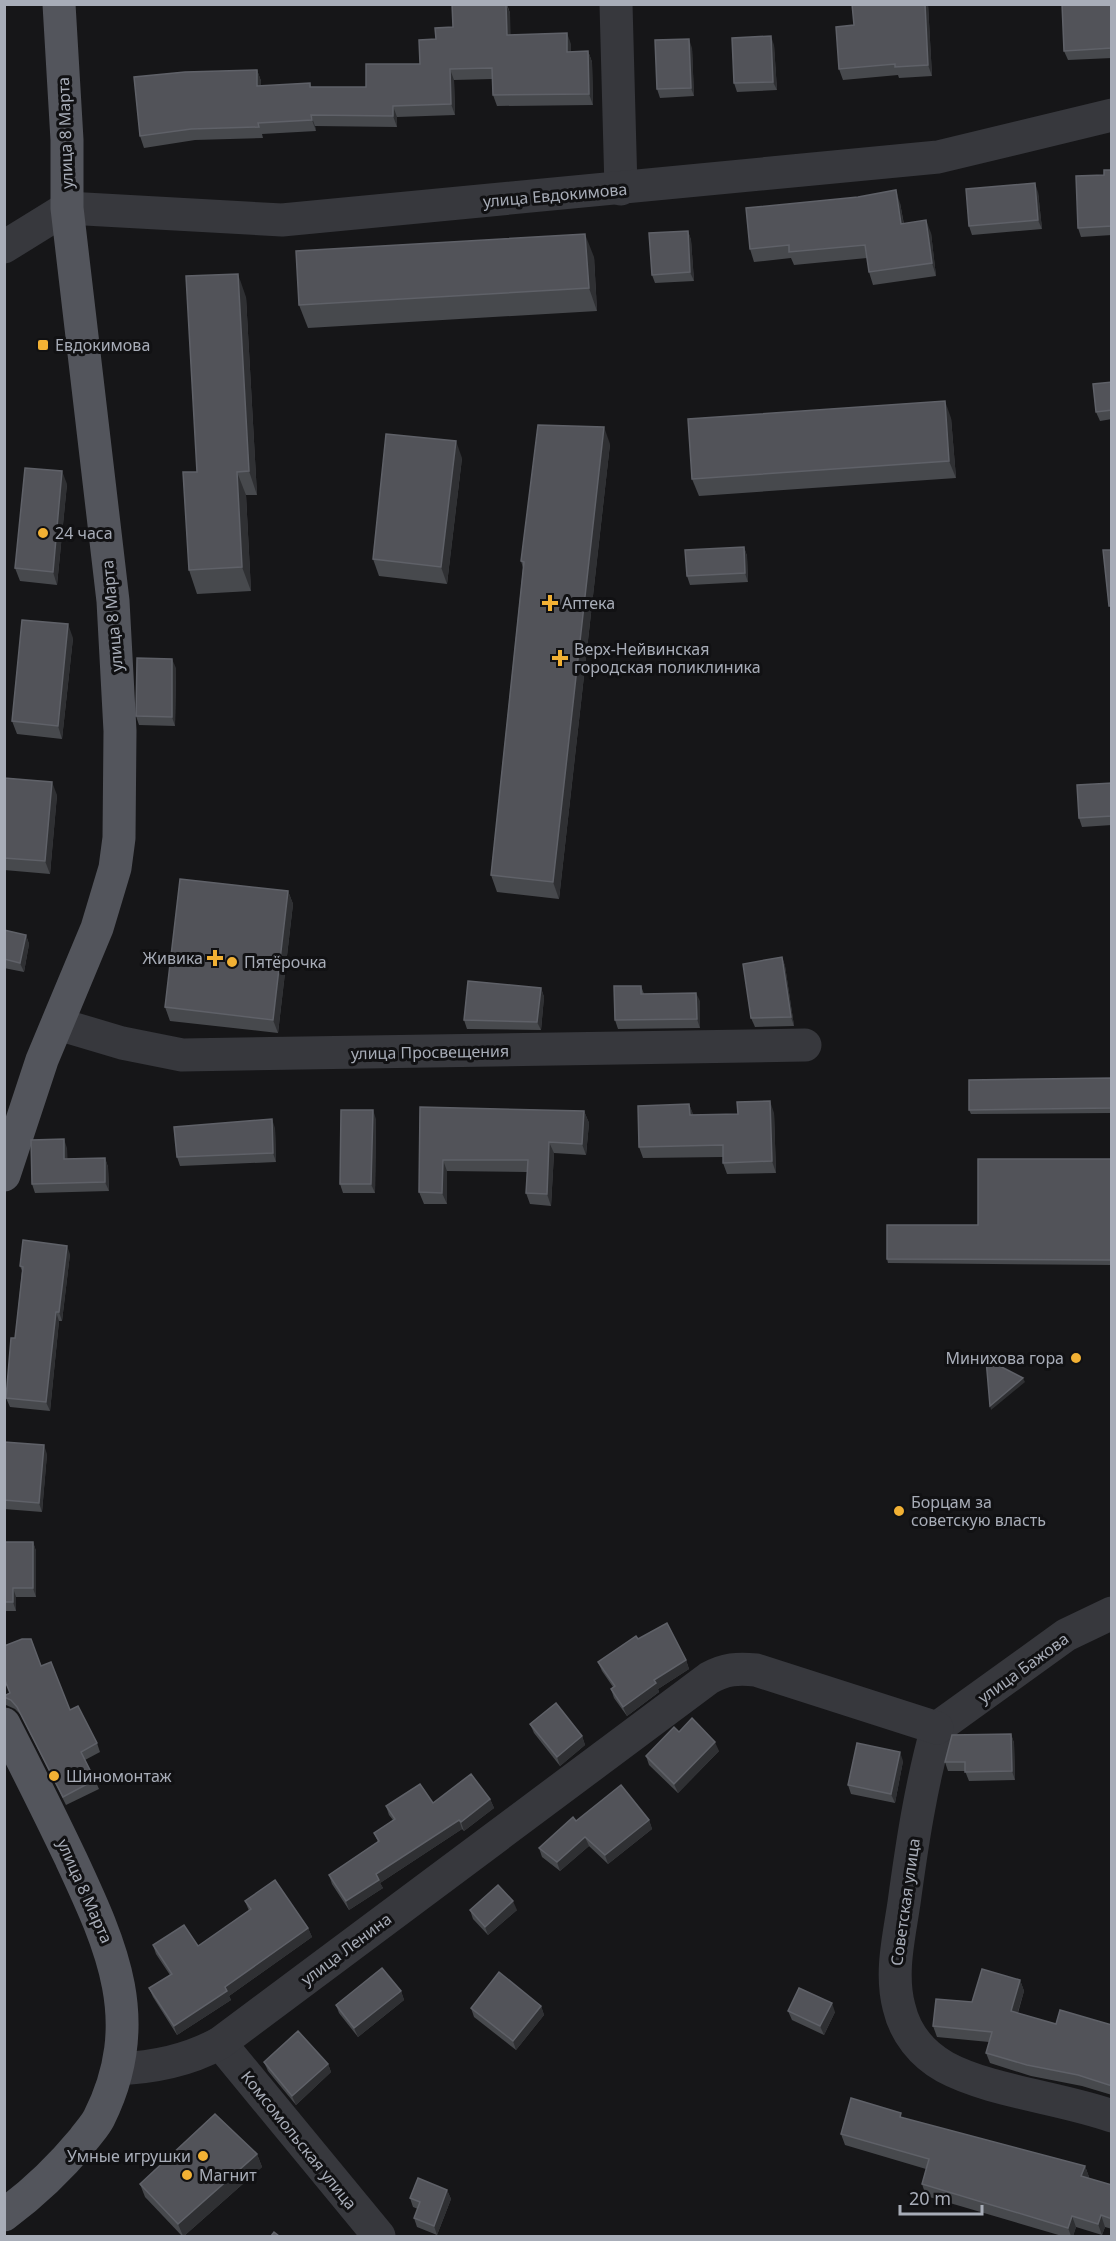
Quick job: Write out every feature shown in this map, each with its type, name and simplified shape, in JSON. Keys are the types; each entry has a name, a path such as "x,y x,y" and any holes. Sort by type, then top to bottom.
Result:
{"main road":[{"name":"улица 8 Марта","path":"4,1175 42,1060 97,928 115,868 119,838 120,731 113,601 67,208 67,140 59,4"},
{"name":"улица 8 Марта","path":"4,1724 60,1836 111,1949 121,2006 118,2069"},
{"path":"4,2215 51,2178 98,2120 118,2069"}],"street":[{"path":"616,4 621,189"},
{"name":"улица Евдокимова","path":"67,208 282,220 938,157 1112,115"},
{"path":"4,247 67,208"},
{"name":"улица Просвещения","path":"58,1024 150,1050 191,1055 805,1045"},
{"name":"улица Бажова","path":"937,1728 1066,1635 1112,1613"},
{"name":"улица Ленина","path":"118,2069 173,2062 198,2055 220,2043 709,1678 736,1668 756,1670 937,1728"},
{"name":"Советская улица","path":"937,1728 916,1826 896,1958 897,1995 906,2028 932,2058 960,2074 1112,2116"},
{"name":"Комсомольская улица","path":"220,2043 379,2236"}],"building":[{"path":"452,4 506,4 507,35 567,33 567,52 588,51 589,94 493,95 492,68 450,69 451,104 393,106 393,116 311,115 312,120 258,123 259,127 191,129 140,136 134,77 185,72 257,70 257,86 310,83 310,87 366,87 366,64 420,64 419,40 436,39 435,28 453,27"},
{"path":"852,4 925,4 928,65 895,67 895,64 839,69 836,27 854,25"},
{"path":"1062,4 1112,4 1112,48 1064,51"},
{"path":"771,36 773,82 734,83 732,38"},
{"path":"689,39 691,88 657,89 655,40"},
{"path":"1104,170 1112,170 1112,226 1078,228 1076,176 1104,175"},
{"path":"1035,183 1038,220 969,226 966,189"},
{"path":"896,190 901,224 926,220 932,263 869,272 865,245 789,252 789,245 750,249 746,208 858,197"},
{"path":"688,231 690,272 652,275 649,233"},
{"path":"585,234 589,288 299,305 296,251"},
{"path":"238,274 249,471 237,472 242,567 189,570 183,472 197,472 186,276"},
{"path":"1112,382 1112,410 1096,412 1093,384"},
{"path":"945,401 949,461 692,479 688,419"},
{"path":"538,425 604,427 553,882 491,875 524,562 521,561"},
{"path":"386,434 456,441 441,567 373,559"},
{"name":"24 часа","path":"25,468 62,471 53,572 15,568"},
{"path":"744,547 745,573 687,576 685,550"},
{"path":"1103,550 1112,550 1112,606 1109,606"},
{"path":"22,620 68,624 58,726 12,721"},
{"path":"137,658 172,659 172,717 136,716"},
{"path":"4,778 52,782 45,861 4,858"},
{"path":"1112,783 1112,816 1079,818 1077,785"},
{"name":"Пятёрочка","path":"180,879 288,891 273,1020 165,1007"},
{"path":"4,930 26,935 20,963 4,959"},
{"path":"782,957 791,1017 751,1018 743,964"},
{"path":"468,981 541,988 537,1022 464,1020"},
{"path":"614,986 641,986 641,994 696,993 697,1019 615,1020"},
{"path":"1112,1078 1112,1108 969,1110 969,1080"},
{"path":"770,1101 772,1161 723,1163 723,1145 639,1147 638,1106 689,1104 690,1115 738,1114 737,1102"},
{"path":"420,1107 584,1111 582,1144 549,1142 547,1194 526,1193 528,1160 443,1160 442,1193 419,1192"},
{"path":"341,1110 373,1110 371,1184 340,1184"},
{"path":"272,1119 273,1153 177,1157 174,1127"},
{"path":"64,1139 64,1159 105,1158 105,1182 32,1184 31,1140"},
{"path":"978,1159 1112,1159 1112,1260 887,1259 887,1225 978,1225"},
{"path":"23,1240 67,1246 59,1312 56,1312 46,1402 6,1398 11,1338 15,1338 23,1267 20,1266"},
{"path":"986,1359 1023,1378 990,1406"},
{"path":"4,1442 44,1445 39,1503 4,1500"},
{"path":"4,1542 33,1542 33,1588 13,1588 13,1602 4,1602"},
{"path":"667,1623 686,1660 654,1680 656,1683 623,1707 611,1689 615,1686 598,1662 636,1636 638,1639"},
{"path":"22,1639 31,1639 41,1666 51,1662 70,1710 78,1706 97,1743 81,1752 95,1780 63,1797 17,1707 11,1700 4,1697 10,1693 4,1678 4,1646"},
{"path":"556,1703 582,1736 557,1757 530,1724"},
{"path":"692,1718 715,1742 674,1784 646,1756 674,1727 679,1732"},
{"path":"1011,1734 1012,1771 965,1772 965,1762 945,1762 952,1735"},
{"path":"857,1743 900,1752 891,1794 848,1785"},
{"path":"471,1774 490,1799 461,1822 459,1820 376,1874 379,1880 346,1901 329,1875 379,1841 374,1833 395,1819 386,1806 420,1784 433,1803"},
{"path":"621,1785 649,1820 605,1855 585,1837 557,1862 539,1848 573,1817 576,1821"},
{"path":"275,1880 308,1928 225,1987 227,1991 174,2026 149,1988 172,1974 153,1945 184,1925 198,1946 251,1909 245,1901"},
{"path":"498,1885 513,1901 485,1927 470,1910"},
{"path":"382,1968 401,1991 354,2028 336,2005"},
{"path":"982,1969 1020,1980 1011,2011 1056,2024 1060,2010 1112,2025 1112,2086 1078,2075 1027,2065 986,2053 992,2032 933,2026 936,1999 972,2002"},
{"path":"499,1972 541,2006 513,2041 471,2008"},
{"path":"799,1988 832,2003 820,2026 788,2011"},
{"path":"298,2031 328,2064 292,2096 264,2062"},
{"path":"851,2098 901,2113 900,2117 1085,2166 1081,2176 1112,2185 1112,2219 1101,2215 1098,2224 1072,2216 1068,2228 922,2184 929,2159 841,2134"},
{"path":"215,2114 257,2154 178,2224 140,2184"},
{"path":"418,2178 447,2190 434,2226 414,2218 420,2202 410,2198"}],"place":[{"name":"Евдокимова","path":"43,345"},
{"name":"24 часа","path":"43,533"},
{"name":"Аптека","path":"550,603"},
{"name":"Верх-Нейвинская городская поликлиника","path":"560,658"},
{"name":"Живика","path":"215,958"},
{"name":"Пятёрочка","path":"232,962"},
{"name":"Минихова гора","path":"1076,1358"},
{"name":"Борцам за советскую власть","path":"899,1511"},
{"name":"Шиномонтаж","path":"54,1776"},
{"name":"Умные игрушки","path":"203,2156"},
{"name":"Магнит","path":"187,2175"}]}
